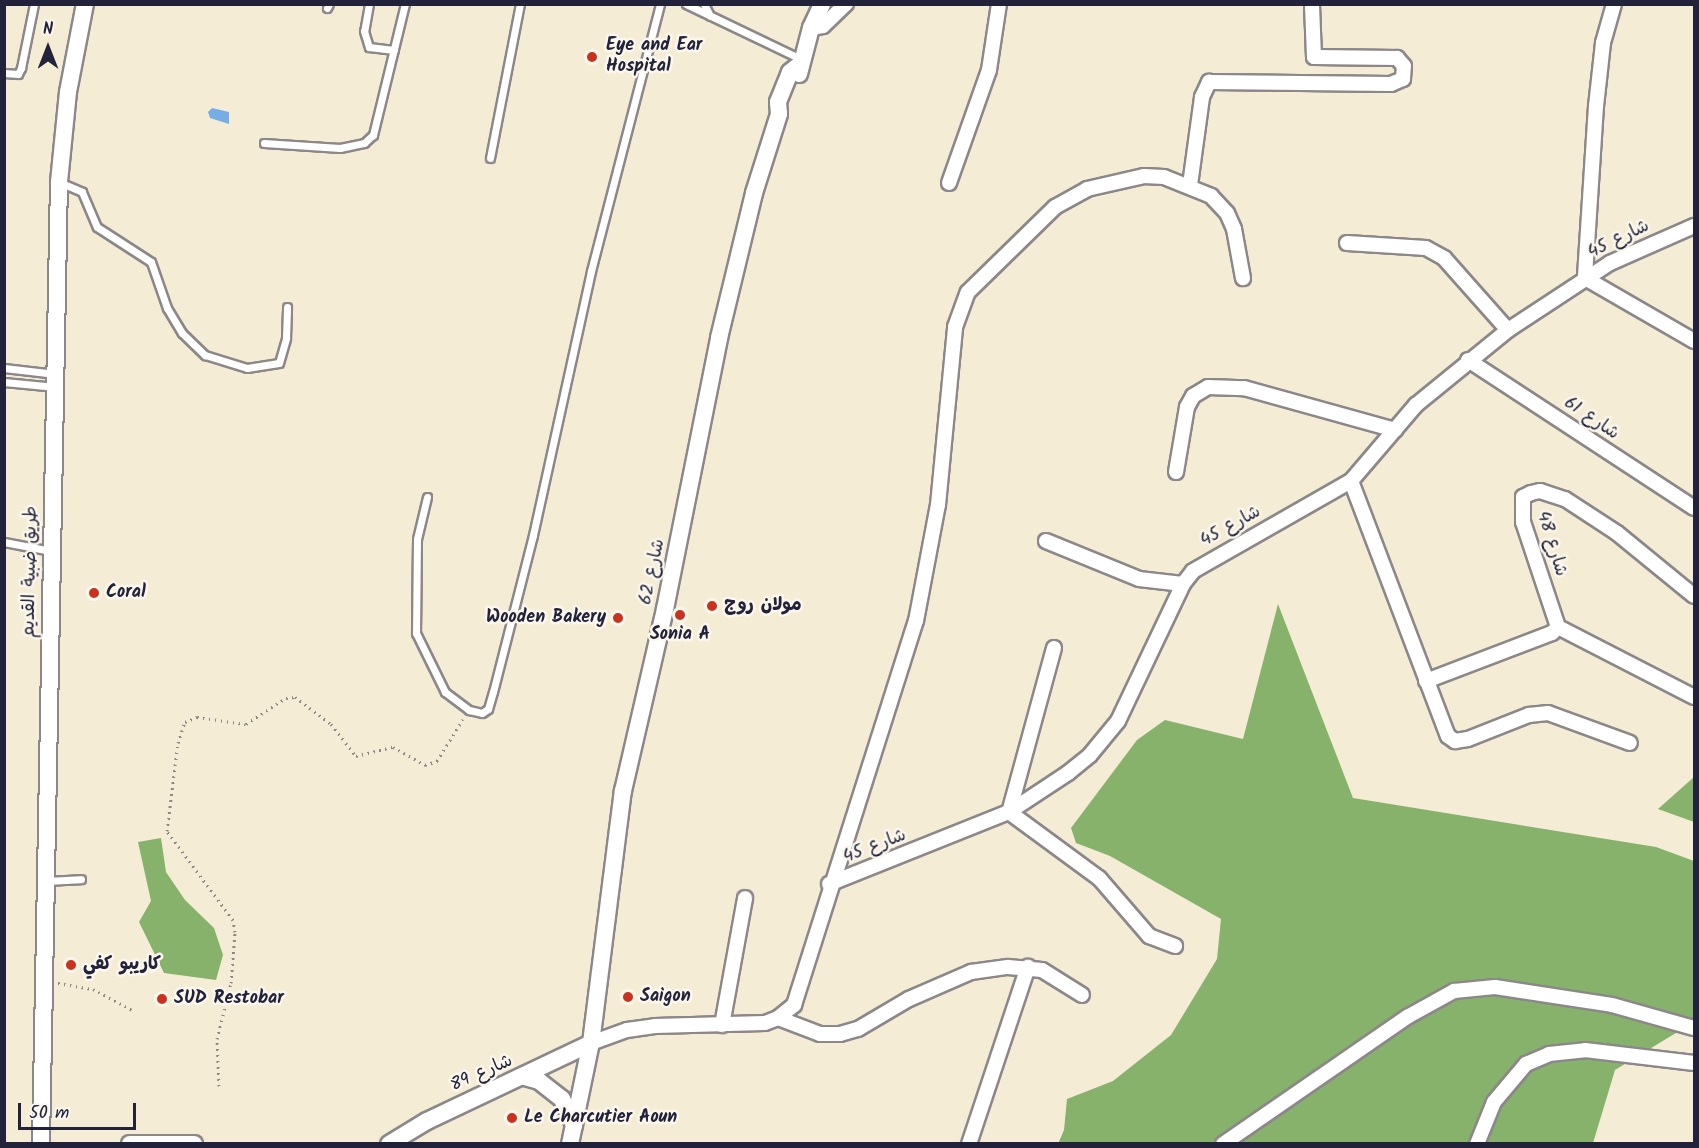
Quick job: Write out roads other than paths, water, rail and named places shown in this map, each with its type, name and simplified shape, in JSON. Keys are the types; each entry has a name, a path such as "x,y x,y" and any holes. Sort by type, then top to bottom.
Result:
{"street":[{"name":"طريق ضبية القديم","path":"41,1143 59,182 68,92 85,4"},
{"name":"شارع 62","path":"570,1143 591,1043 623,791 665,609 719,338 754,193 778,114 799,76 800,62 822,4"},
{"path":"811,28 823,26 846,4"},
{"path":"949,183 989,70 999,4"},
{"path":"1190,185 1202,97 1209,82 1391,84 1403,79 1404,66 1397,58 1314,57 1312,4"},
{"path":"1614,4 1603,43 1596,106 1585,278 1695,341"},
{"path":"591,1043 645,1028 752,1025 778,1018 794,1005 829,884 916,621 938,505 955,327 968,292 1055,207 1072,196 1112,181 1144,176 1164,177 1190,185 1211,196 1227,213 1234,230 1243,278"},
{"name":"شارع 45","path":"829,884 1009,812 1076,767 1118,721 1183,584 1205,561 1351,481 1416,405 1468,360 1508,330 1585,278 1695,226"},
{"path":"1347,243 1426,248 1444,258 1508,330"},
{"name":"شارع 61","path":"1468,360 1695,508"},
{"path":"1176,472 1187,407 1192,396 1208,387 1244,388 1395,430"},
{"path":"1351,481 1448,736 1455,741 1468,740 1529,715 1548,713 1630,743"},
{"name":"شارع 48","path":"1558,627 1523,522 1523,498 1540,491 1565,499 1617,533 1695,597"},
{"path":"1046,541 1138,579 1183,584"},
{"path":"1426,681 1552,633 1558,627 1695,697"},
{"path":"1054,648 1009,812 1099,878 1149,936 1174,946"},
{"path":"722,1025 745,898"},
{"path":"778,1018 820,1034 840,1034 858,1029 909,999 971,972 1028,967 1055,975 1082,995"},
{"path":"969,1143 1028,967"},
{"path":"1223,1143 1407,1017 1454,991 1495,987 1612,1005 1695,1028"},
{"name":"شارع 89","path":"390,1143 427,1121 525,1077 591,1043"},
{"path":"1477,1143 1494,1102 1526,1064 1550,1054 1585,1050 1695,1063"},
{"path":"525,1077 546,1084 562,1099 574,1125"},
{"path":"130,1143 194,1143"}],"lane":[{"path":"4,73 15,74 21,68 34,4"},
{"path":"369,4 364,31 369,47 394,50"},
{"path":"264,143 340,148 364,143 373,135 405,4"},
{"path":"490,158 520,4"},
{"path":"427,498 417,538 416,633 445,692 469,710 482,713 488,710 533,535 591,271 660,4"},
{"path":"686,4 800,62"},
{"path":"704,4 710,16"},
{"path":"59,182 82,192 98,227 151,262 167,308 182,333 205,355 247,368 279,363 286,338 287,307"},
{"path":"4,369 56,381"},
{"path":"4,382 56,381"},
{"path":"4,542 51,551"},
{"path":"45,881 81,879"}],"water":[{"path":"212,108 229,112 229,124 210,118 208,112"}],"place":[{"name":"Eye and Ear Hospital","path":"592,57"},
{"name":"Coral","path":"94,593"},
{"name":"مولان روج","path":"712,606"},
{"name":"Sonia A","path":"680,615"},
{"name":"Wooden Bakery","path":"618,618"},
{"name":"كاريبو كفي","path":"71,965"},
{"name":"Saigon","path":"628,997"},
{"name":"SUD Restobar","path":"162,999"},
{"name":"Le Charcutier Aoun","path":"512,1118"}]}
